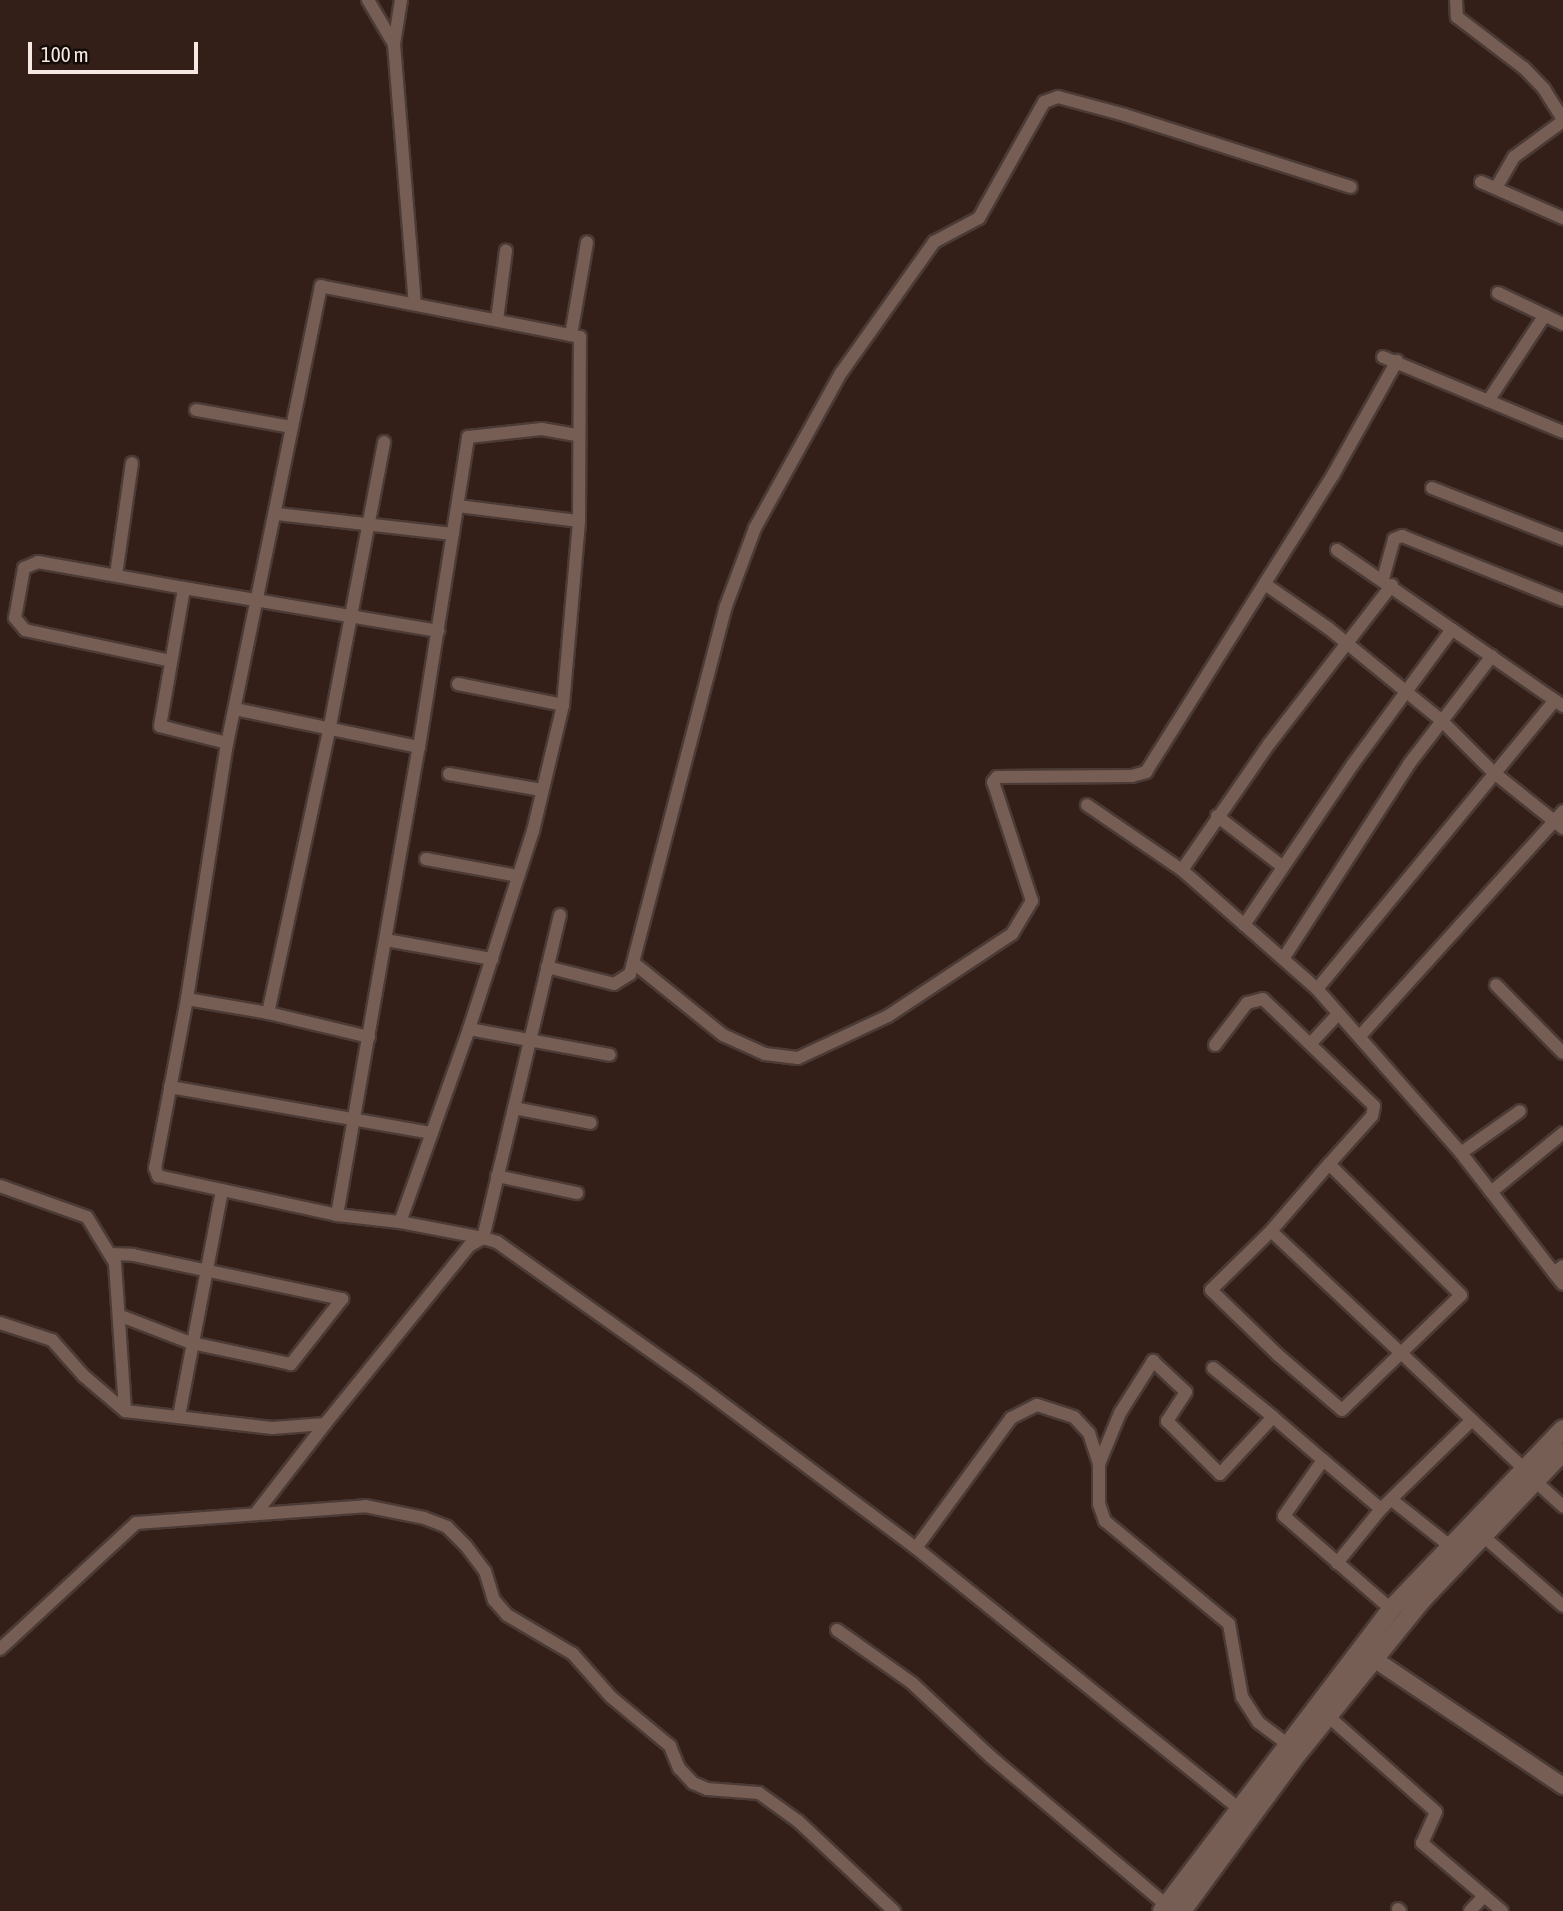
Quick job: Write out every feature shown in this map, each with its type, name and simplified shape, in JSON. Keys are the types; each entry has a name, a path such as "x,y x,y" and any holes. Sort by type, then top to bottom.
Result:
{"main road":[{"path":"1170,1909 1238,1808 1391,1609 1522,1468 1563,1429"},
{"path":"1170,1909 1374,1659 1483,1536 1563,1452"}],"street":[{"path":"368,0 394,44"},
{"path":"401,0 394,44 415,304"},
{"path":"1455,0 1457,16 1524,68 1544,89 1563,121 1514,157 1496,188"},
{"path":"547,967 614,984 624,981 635,964 726,606 755,528 841,373 934,242 979,218 1044,102 1067,99 1351,187"},
{"path":"1481,182 1563,218"},
{"path":"571,335 587,242"},
{"path":"497,320 506,251"},
{"path":"400,1222 492,959 518,876 563,705 579,521 577,435 580,337 321,286 291,427 277,514 254,603 227,743 187,999 155,1168 158,1176 337,1214 400,1222 497,1242 694,1382 916,1548 1238,1808"},
{"path":"1498,293 1563,324"},
{"path":"1488,401 1545,316"},
{"path":"1383,357 1563,432"},
{"path":"635,964 723,1035 785,1059 798,1058 888,1016 1012,934 1028,912 1032,901 993,782 997,777 1132,776 1146,772 1265,584 1397,361"},
{"path":"196,410 291,427"},
{"path":"337,1214 419,747 468,437 542,429 577,435"},
{"path":"268,1013 330,726 384,442"},
{"path":"116,575 132,463"},
{"path":"1432,488 1561,535"},
{"path":"458,506 579,521"},
{"path":"277,514 453,534"},
{"path":"1182,870 1217,816 1348,648 1388,582 1394,539 1402,536 1563,600"},
{"path":"1317,989 1493,772 1559,703 1388,582 1337,550"},
{"path":"171,661 25,630 15,618 29,563 116,575 349,619 438,631"},
{"path":"1265,584 1443,721 1493,772 1560,820 1360,1036"},
{"path":"184,588 160,726 166,732 227,743"},
{"path":"1244,925 1451,629"},
{"path":"1283,959 1409,764 1492,656"},
{"path":"458,684 563,705"},
{"path":"235,709 330,726 419,747"},
{"path":"449,774 542,790"},
{"path":"1087,805 1182,870 1317,989 1461,1153 1490,1192 1558,1269 1563,1284"},
{"path":"1217,816 1283,867"},
{"path":"426,859 518,876"},
{"path":"256,1513 469,1247 483,1238 560,915"},
{"path":"386,940 492,959"},
{"path":"1496,985 1563,1052"},
{"path":"1215,1045 1256,998 1275,1007 1374,1105 1372,1116 1329,1164 1271,1231 1210,1290 1278,1355 1342,1410 1461,1295 1329,1164"},
{"path":"187,999 268,1013 369,1037"},
{"path":"1312,1042 1338,1014"},
{"path":"469,1029 610,1055"},
{"path":"170,1087 432,1133"},
{"path":"514,1108 591,1123"},
{"path":"1461,1153 1520,1111"},
{"path":"1490,1192 1563,1133"},
{"path":"497,1176 577,1193"},
{"path":"0,1186 87,1217 110,1254 115,1263 121,1316 125,1411"},
{"path":"180,1416 191,1343 222,1190"},
{"path":"1271,1231 1522,1468"},
{"path":"110,1254 133,1255 342,1299 291,1364 191,1343 121,1316"},
{"path":"0,1324 52,1340 84,1376 125,1411 272,1428 325,1424"},
{"path":"1099,1464 1120,1413 1153,1361 1186,1392 1167,1421 1220,1474 1273,1417"},
{"path":"1213,1368 1381,1509"},
{"path":"916,1548 1011,1418 1025,1408 1037,1405 1074,1417 1089,1433 1099,1464 1099,1504 1105,1521 1229,1624 1242,1697 1258,1722 1286,1743"},
{"path":"1337,1563 1381,1509 1472,1420"},
{"path":"1322,1460 1284,1516 1391,1609"},
{"path":"1535,1481 1563,1506"},
{"path":"1392,1500 1450,1546"},
{"path":"0,1648 136,1523 365,1506 447,1527 485,1571 494,1600 507,1615 573,1654 611,1697 670,1746 679,1768 693,1783 707,1789 759,1793 798,1821 894,1911"},
{"path":"1483,1536 1563,1606"},
{"path":"837,1630 912,1683 991,1757 1170,1909"},
{"path":"1374,1659 1563,1786"},
{"path":"1328,1716 1436,1812 1422,1843 1502,1911"},
{"path":"1470,1911 1483,1896"}]}
